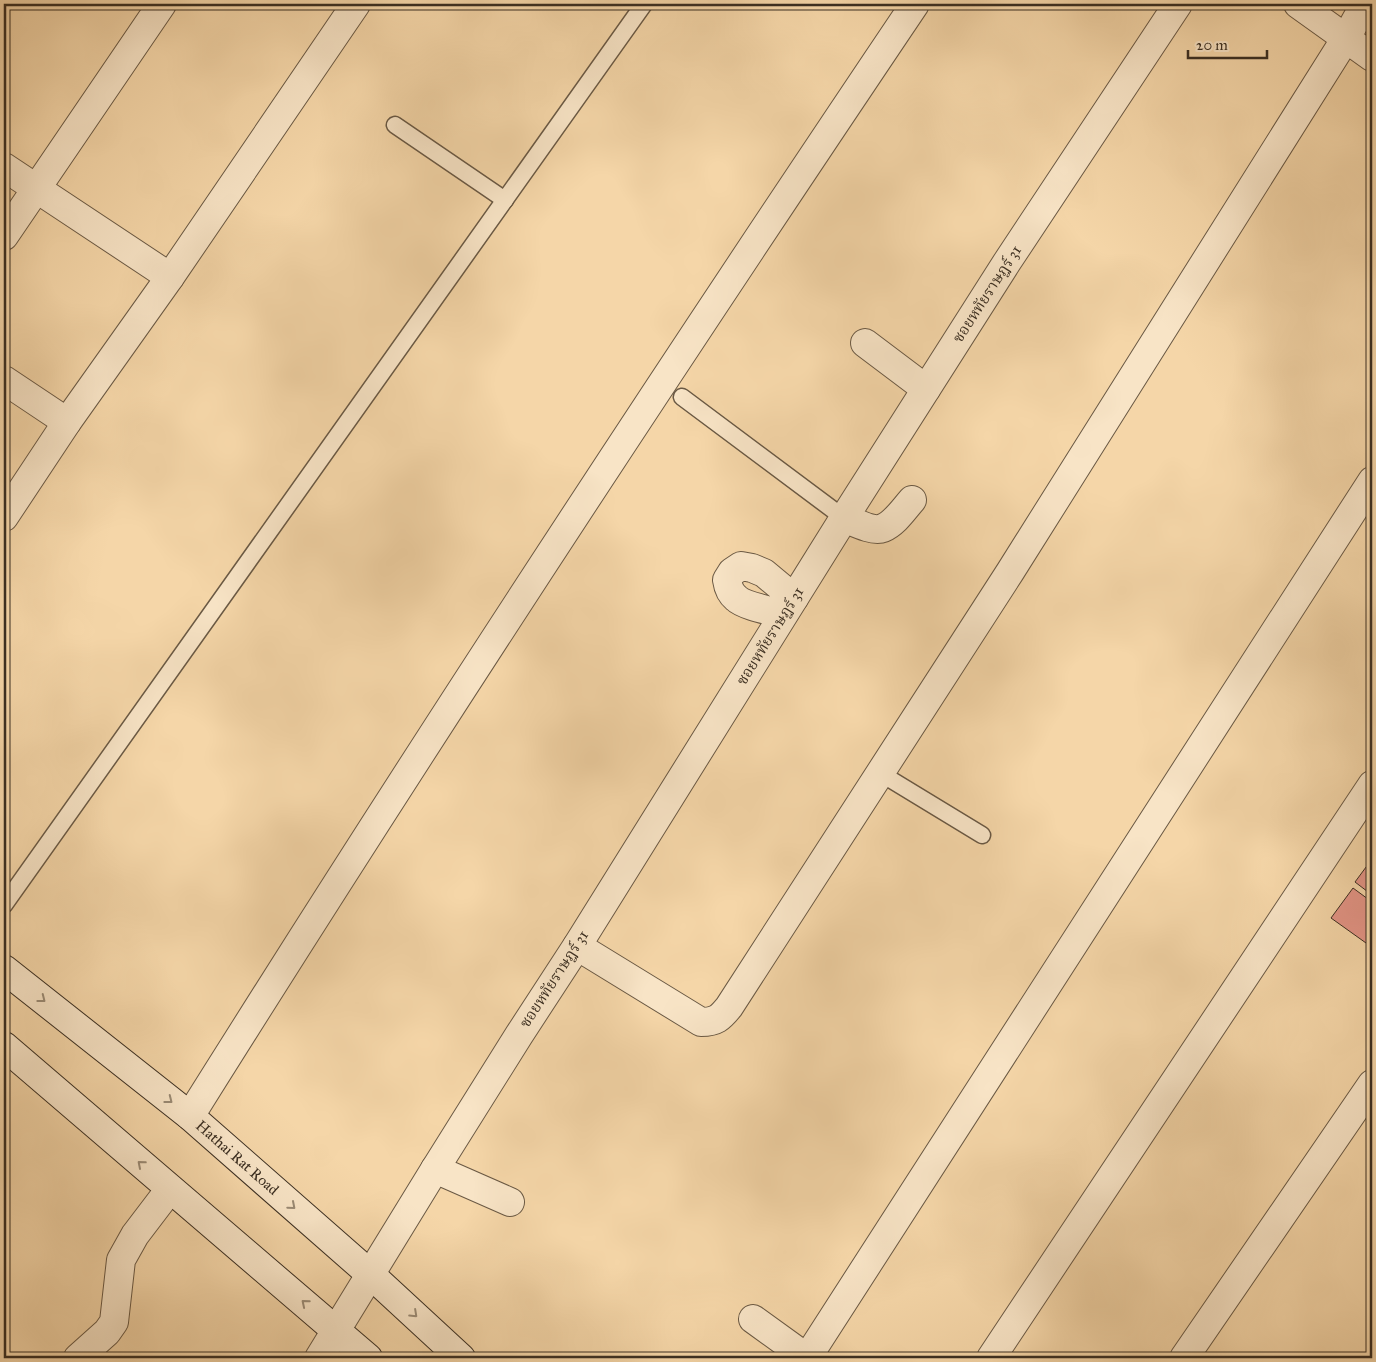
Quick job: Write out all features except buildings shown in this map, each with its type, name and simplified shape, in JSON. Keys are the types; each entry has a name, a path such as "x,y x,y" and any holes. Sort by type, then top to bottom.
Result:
{"street":[{"path":"4,236 162,4"},
{"path":"4,517 67,422 170,277 356,4"},
{"path":"190,1116 460,691 915,4"},
{"name":"ซอยหทัยราษฎร์ 31","path":"319,1358 434,1170 788,606 1007,262 1178,4"},
{"path":"1298,4 1372,57"},
{"path":"576,946 702,1022 713,1022 729,1007 1015,563 1346,38 1365,4"},
{"path":"4,167 170,277"},
{"path":"865,343 926,390"},
{"path":"4,380 67,422"},
{"path":"753,1319 807,1358 1372,481"},
{"path":"844,518 869,528 882,528 896,518 912,500"},
{"path":"992,1358 1372,785"},
{"name":"Hathai Rat Road","path":"4,969 190,1116 370,1274 462,1358"},
{"path":"4,1046 368,1358"},
{"path":"1184,1358 1372,1084"},
{"path":"434,1170 510,1202"},
{"path":"78,1358 107,1332 114,1322 121,1260 135,1235 170,1189"}],"lane":[{"path":"4,905 644,4"},
{"path":"395,125 504,200"},
{"path":"682,397 844,518"},
{"path":"880,773 982,835"}]}
